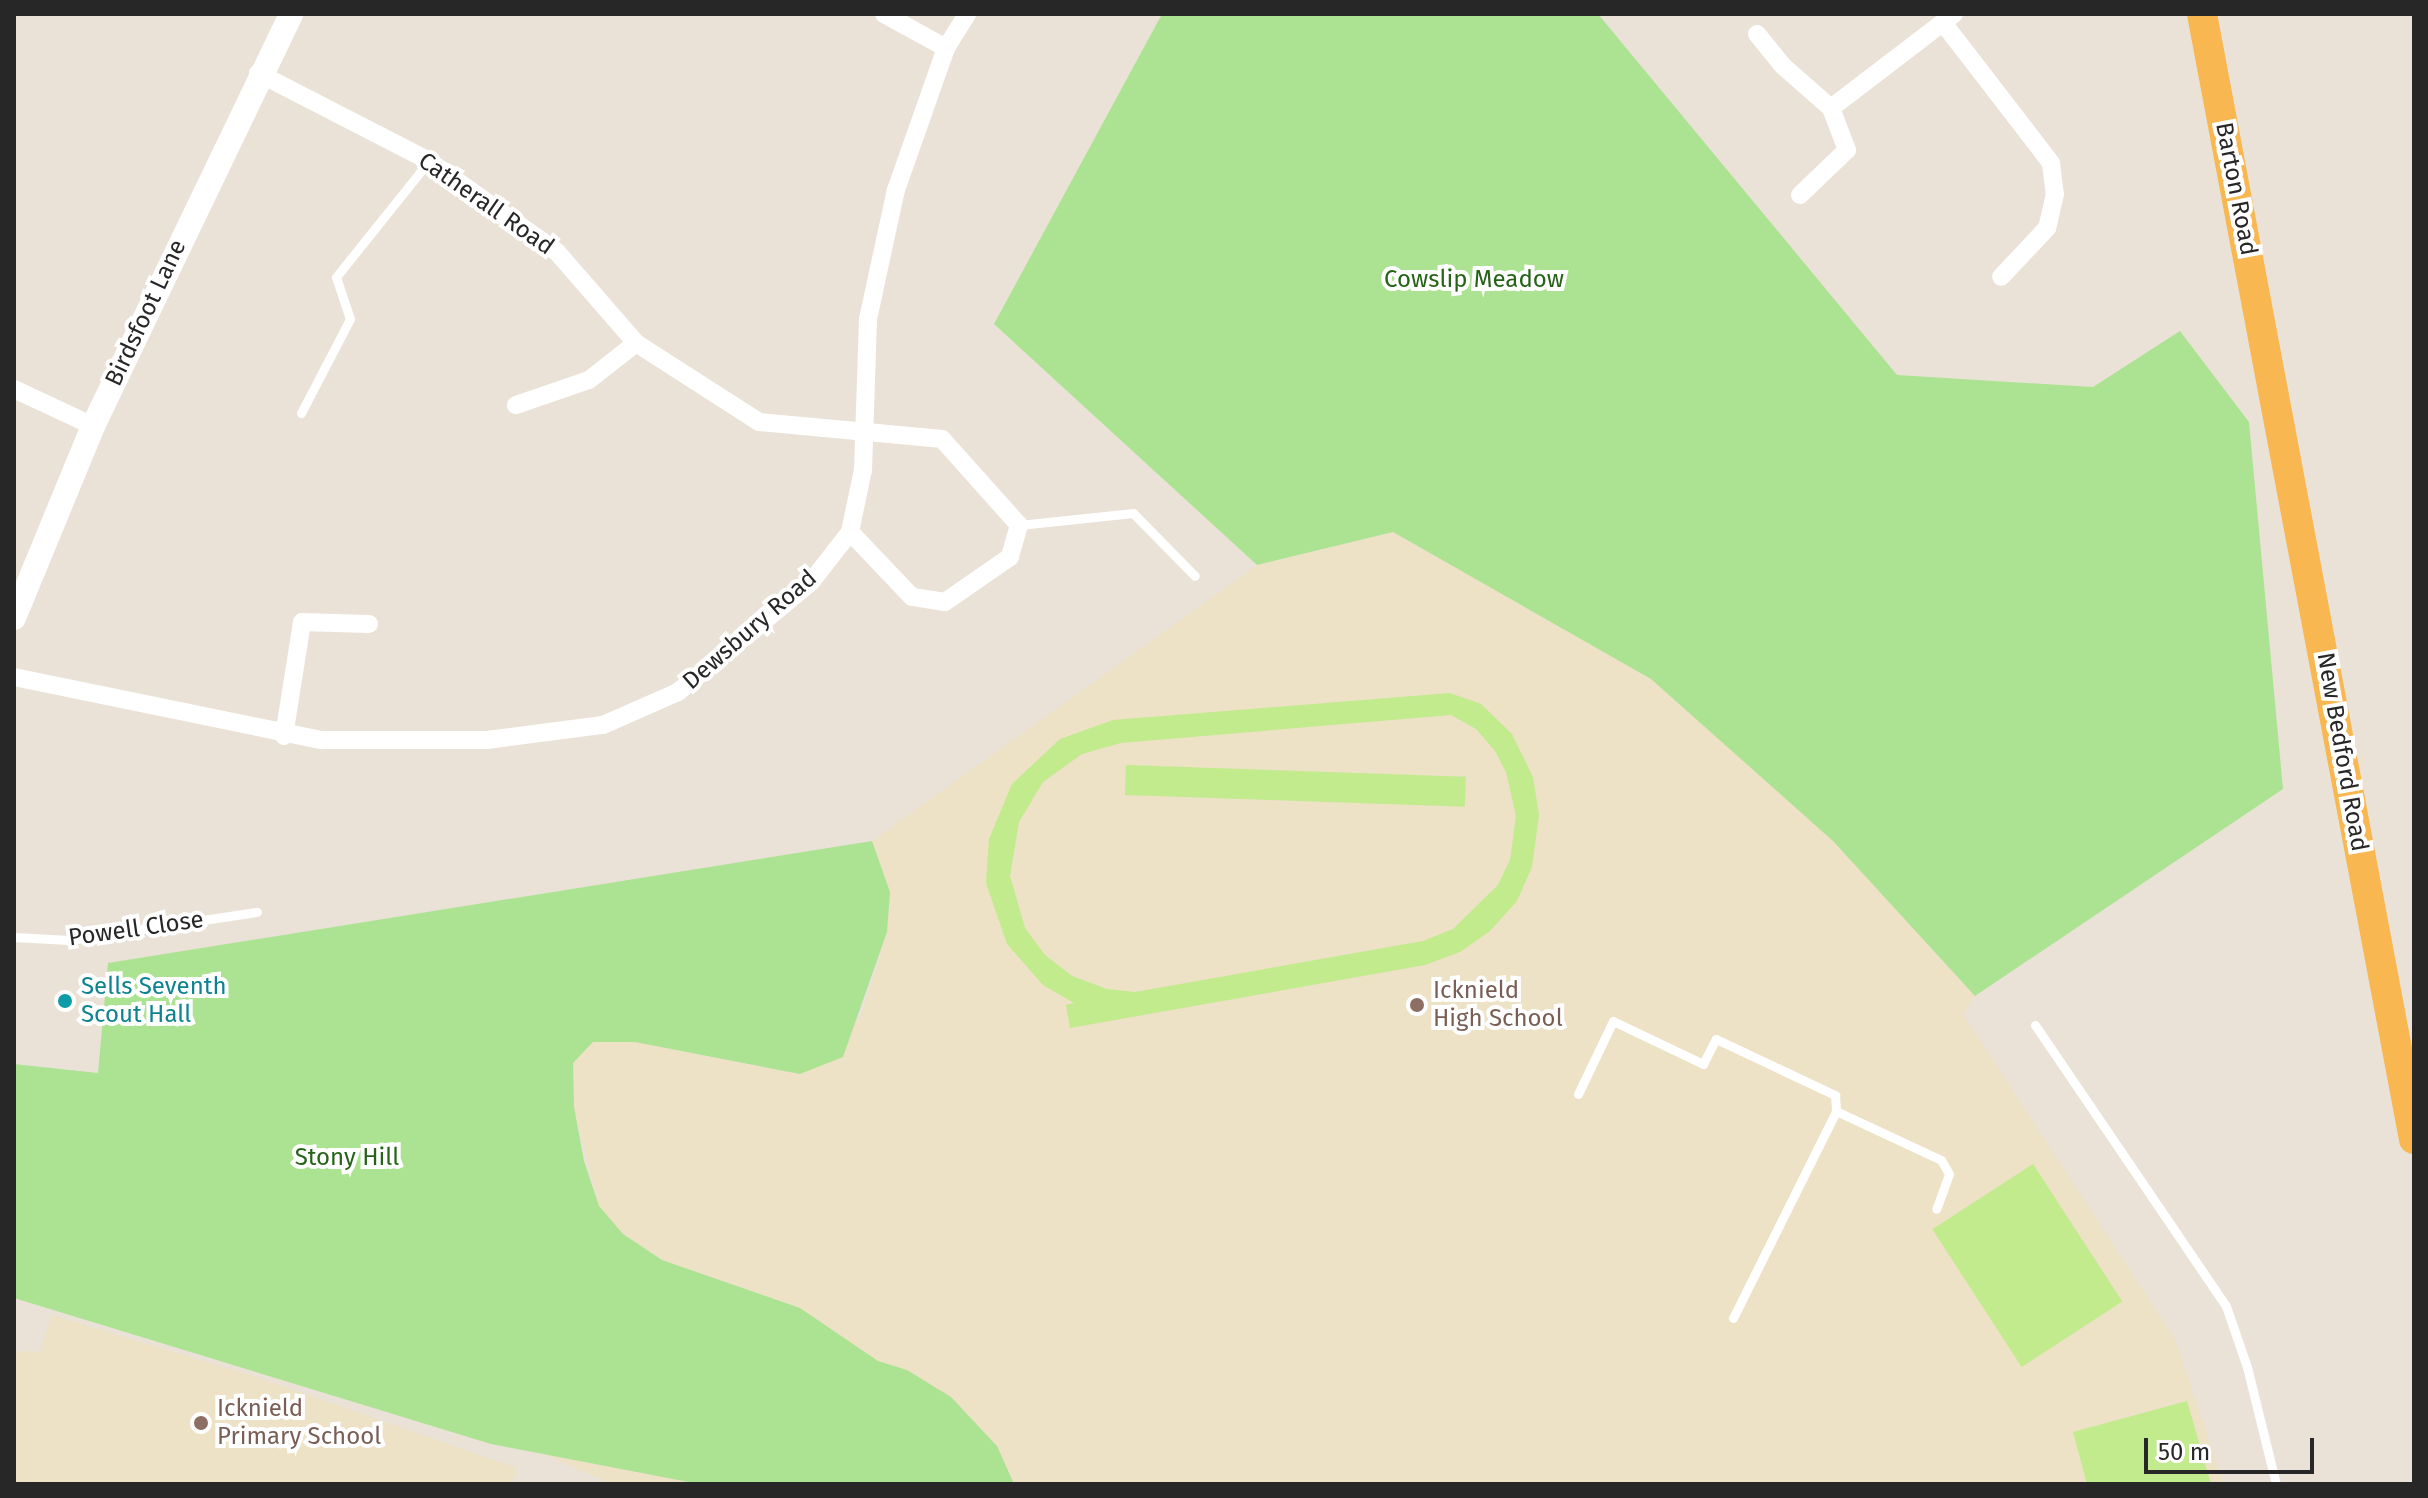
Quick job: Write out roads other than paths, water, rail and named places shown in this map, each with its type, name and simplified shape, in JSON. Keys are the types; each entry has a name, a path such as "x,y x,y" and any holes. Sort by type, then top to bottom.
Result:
{"highway":[{"name":"Barton Road","path":"2202,14 2270,365"},
{"name":"New Bedford Road","path":"2270,365 2414,1139"}],"street":[{"name":"Birdsfoot Lane","path":"14,618 93,426 258,73 291,14"},
{"path":"884,14 946,48"},
{"name":"Dewsbury Road","path":"14,677 284,736 487,740 603,725 678,692 811,582 850,532 863,470 861,431 868,319 896,190 946,48 967,14"},
{"path":"1831,108 1949,19 2051,163 2055,194 2047,228 2001,277"},
{"path":"1757,34 1783,66 1831,108 1847,150 1800,195"},
{"name":"Catherall Road","path":"258,73 429,161 557,252 636,343 759,422 942,439 1019,525"},
{"path":"516,405 589,380 636,343"},
{"path":"14,389 93,426"},
{"path":"850,532 912,597 945,602 1010,557 1019,525"},
{"path":"284,736 302,622 369,624"}],"lane":[{"path":"301,413 350,319 336,277 429,161"},
{"path":"1019,525 1133,513 1195,576"},
{"name":"Powell Close","path":"14,937 69,940 257,912"},
{"path":"1578,1094 1613,1021 1703,1064 1716,1039 1835,1095 1836,1111 1733,1318"},
{"path":"2035,1025 2226,1306 2247,1367 2276,1484"},
{"path":"1836,1111 1941,1160 1949,1174 1936,1209"}],"place":[{"name":"Sells Seventh Scout Hall","path":"65,1001"},
{"name":"Icknield High School","path":"1417,1005"},
{"name":"Icknield Primary School","path":"201,1423"}],"park label":[{"name":"Cowslip Meadow","path":"1474,280"},
{"name":"Stony Hill","path":"347,1158"}]}
